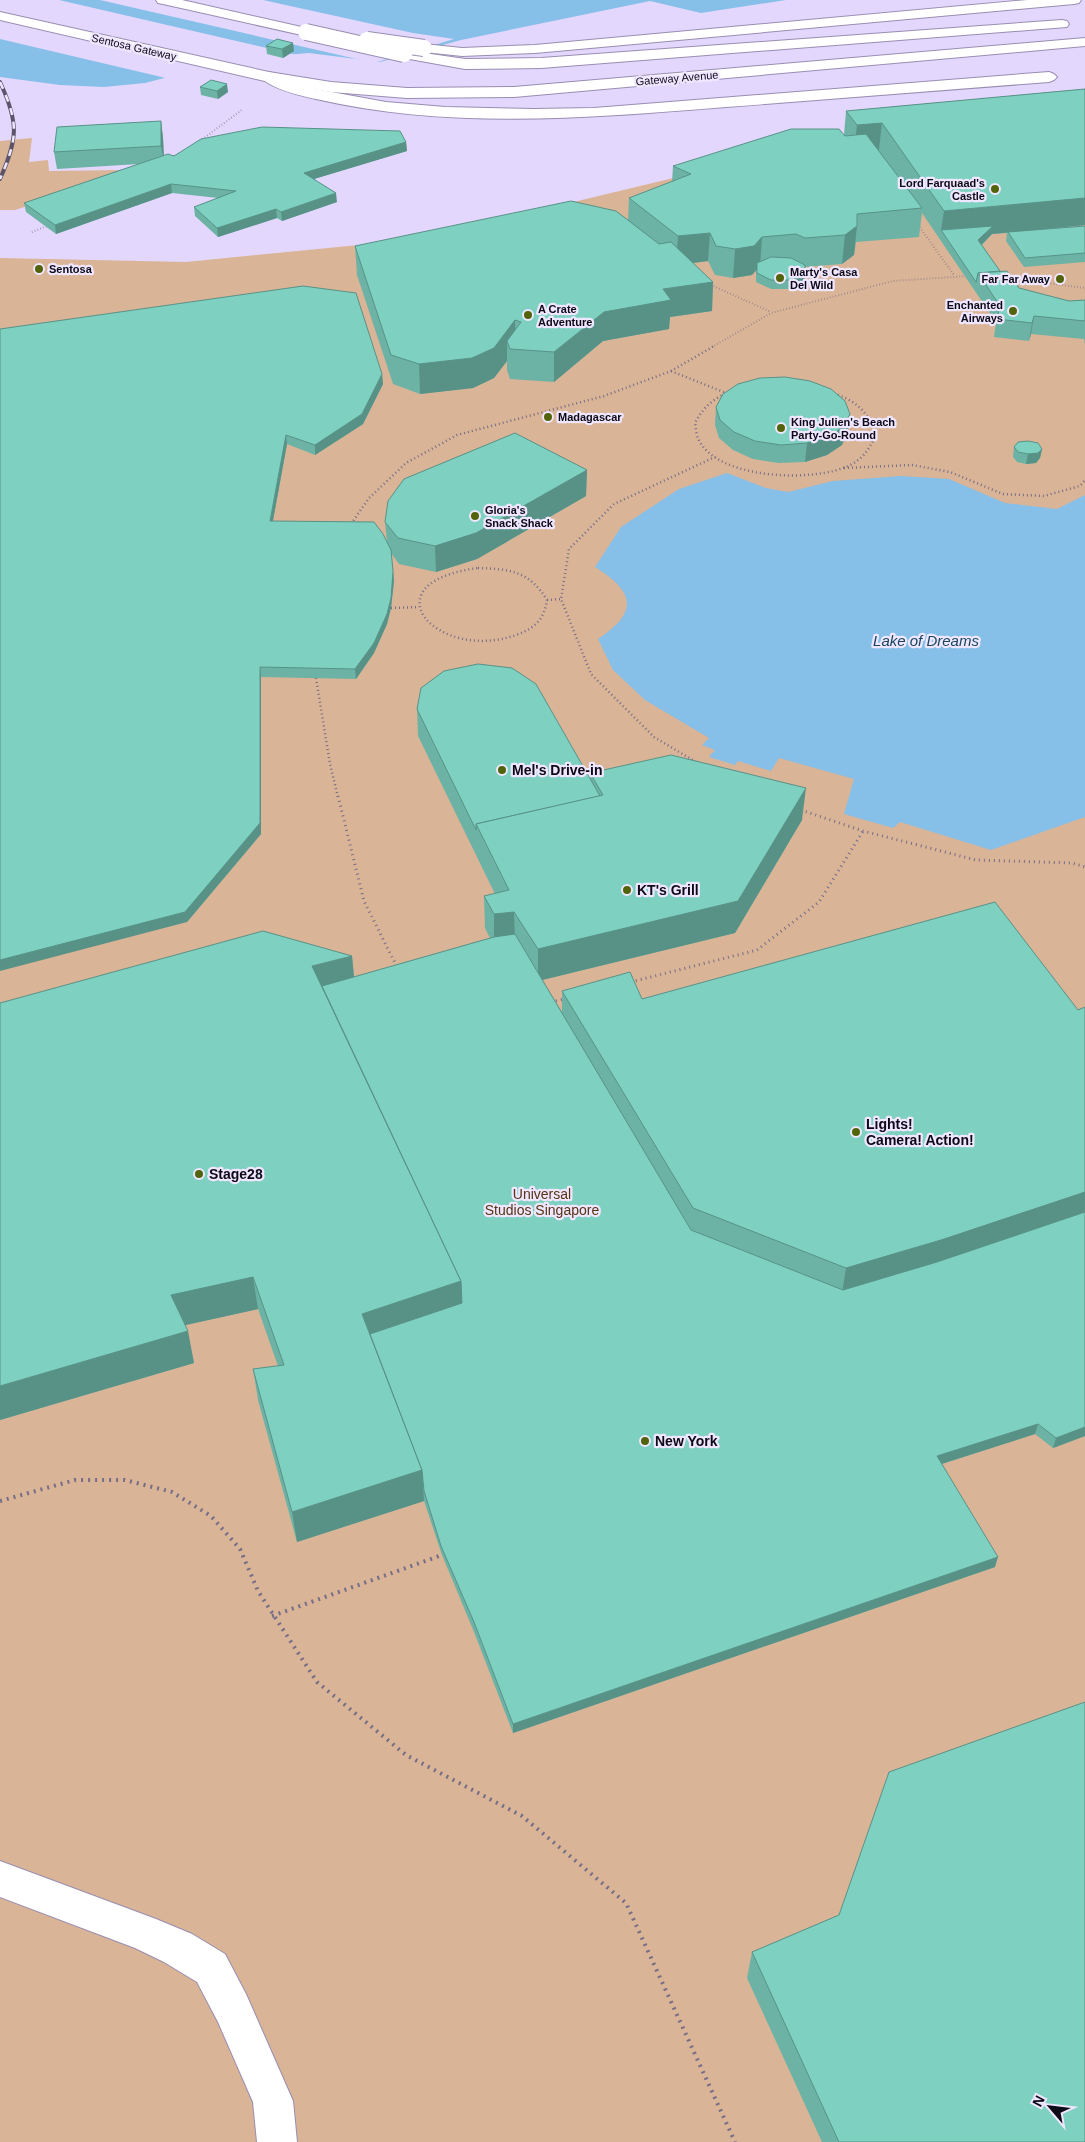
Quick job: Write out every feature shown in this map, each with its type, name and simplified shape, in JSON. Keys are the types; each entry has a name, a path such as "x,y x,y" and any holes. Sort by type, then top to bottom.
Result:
{"main road":[{"path":"163,0 306,32 462,52 535,49 1074,0"},
{"name":"Sentosa Gateway","path":"0,16 275,80"},
{"name":"Gateway Avenue","path":"306,32 404,54 465,64 541,64 1076,24"},
{"name":"Gateway Avenue","path":"275,80 331,88 381,92 460,94 514,92 1085,42"},
{"path":"275,80 333,98 372,105 452,113 536,114 594,113 1049,78"},
{"path":"0,1879 143,1932 178,1948 211,1968 232,2008 273,2101 277,2142"}],"path":[{"path":"197,144 260,96 275,80"},
{"path":"915,221 954,276"},
{"path":"32,232 51,225"},
{"path":"347,530 369,498 406,463 457,435 604,396 670,371 771,312 892,281 972,276"},
{"path":"1007,278 1085,288"},
{"path":"709,284 771,312"},
{"path":"670,371 726,393"},
{"path":"843,468 866,454 875,437 870,418 852,402 824,391 791,385 756,386 726,393 705,406 695,422 698,441 715,457 742,470 776,476 812,476 843,468 912,465 950,472 1003,494 1044,496 1080,486 1085,480"},
{"path":"696,762 654,738 591,674 560,599 569,550 614,504 715,457"},
{"path":"478,568 502,569 524,576 540,586 547,600 544,614 532,627 512,636 487,641 462,640 440,632 424,621 418,607 422,593 435,580 454,571 478,568"},
{"path":"547,600 560,599"},
{"path":"391,608 418,607"},
{"path":"316,678 330,764 364,901 400,975"},
{"path":"800,810 863,831 976,860 1072,863 1085,867"},
{"path":"625,984 757,950 819,902 863,831"},
{"path":"550,1002 569,998"},
{"path":"0,1501 75,1480 124,1480 172,1492 210,1516 240,1550 258,1591 272,1616 317,1682 406,1756 522,1816 626,1903 735,2142"},
{"path":"272,1616 442,1555"}],"green space":[{"name":"Universal Studios Singapore","path":"1085,104 1085,2142 0,2142 0,258 186,262 420,239 819,143"},
{"path":"32,138 29,162 48,160 49,171 125,170 125,174 15,210 0,210 0,141"}],"water":[{"path":"0,0 786,0 701,13 650,1 461,40 380,62 309,53 238,59 145,83 104,87 60,85 0,77"},
{"name":"Lake of Dreams","path":"727,473 766,488 788,492 833,481 901,476 949,479 1005,503 1057,509 1085,495 1085,817 991,850 900,822 893,828 844,814 854,779 779,758 771,771 738,761 735,765 709,757 715,750 702,745 709,738 645,700 613,670 598,639 620,620 626,611 627,602 618,585 595,567 621,527 679,489"}],"pier":[{"path":"0,0 59,0 301,56 238,61 170,79 0,39"},
{"path":"100,0 263,0 413,33 454,39 374,63"}],"building":[{"path":"277,39 293,43 282,49 266,46"},
{"path":"211,80 227,84 217,91 200,87"},
{"name":"Lord Farquaad's Castle","path":"1085,89 1085,198 944,211 882,123 857,125 846,111"},
{"path":"161,121 161,146 54,152 57,127"},
{"path":"262,127 400,131 406,142 304,173 336,193 281,212 276,209 217,228 194,207 236,191 171,184 55,225 24,203 168,154 174,156 201,139"},
{"path":"791,129 839,129 845,136 866,134 922,208 857,214 857,226 845,235 805,238 796,234 762,237 754,246 735,249 716,246 710,233 678,236 629,198 691,174 673,166"},
{"name":"A Crate Adventure","path":"571,201 616,211 659,244 671,242 713,282 663,289 671,300 604,312 554,352 510,349 507,341 521,322 515,320 494,348 472,358 419,364 391,355 355,246"},
{"path":"993,226 978,240 1000,271 978,273 976,282 941,230"},
{"path":"1085,226 1085,253 1025,258 1008,232"},
{"path":"771,257 791,258 805,265 805,274 792,280 771,280 757,273 757,263"},
{"path":"1007,271 1019,288 1069,301 1085,300 1085,321 1034,316 1032,323 997,319 1000,306 978,273"},
{"path":"303,286 356,293 382,374 362,414 315,445 286,435 270,521 374,522 391,550 393,571 391,598 387,614 374,643 355,669 260,667 260,823 185,912 0,960 0,329"},
{"name":"King Julien's Beach Party-Go-Round","path":"785,377 810,381 831,389 845,401 850,414 844,426 829,437 807,443 781,445 755,441 734,432 720,420 716,407 723,394 738,384 760,378"},
{"name":"Gloria's Snack Shack","path":"515,433 587,470 476,533 435,546 398,538 385,522 388,501 404,479"},
{"path":"1018,442 1038,443 1042,449 1038,453 1028,454 1018,452 1014,447"},
{"name":"Mel's Drive-in","path":"478,664 512,668 536,684 600,796 476,824 476,830 417,709 421,688 444,671"},
{"name":"KT's Grill","path":"671,755 806,788 738,901 538,949 514,912 494,914 484,896 509,890 476,824 603,795 590,773"},
{"name":"Lights! Camera! Action!","path":"995,902 1078,1010 1085,1007 1085,1192 941,1240 846,1268 693,1208 562,991 630,972 642,999"},
{"name":"Stage28","path":"263,931 352,956 312,966 461,1281 362,1314 422,1470 292,1512 253,1369 284,1365 253,1277 171,1295 188,1331 0,1386 0,1003"},
{"path":"515,934 691,1230 843,1290 937,1262 1085,1212 1085,1427 1056,1438 1038,1424 937,1456 998,1557 513,1724 474,1622 441,1546 424,1491 422,1470 370,1334 462,1303 461,1281 322,986 494,937"},
{"path":"1085,1702 1085,2142 839,2142 752,1952 839,1915 889,1772"}],"railway":[{"path":"0,82 11,109 14,130 10,152 0,179"}],"place":[{"name":"Lord Farquaad's Castle","path":"995,189"},
{"name":"Sentosa","path":"39,269"},
{"name":"Marty's Casa Del Wild","path":"780,278"},
{"name":"Far Far Away","path":"1060,279"},
{"name":"Enchanted Airways","path":"1013,311"},
{"name":"A Crate Adventure","path":"528,315"},
{"name":"Madagascar","path":"548,417"},
{"name":"King Julien's Beach Party-Go-Round","path":"781,428"},
{"name":"Gloria's Snack Shack","path":"475,516"},
{"name":"Mel's Drive-in","path":"502,770"},
{"name":"KT's Grill","path":"627,890"},
{"name":"Lights! Camera! Action!","path":"856,1132"},
{"name":"Stage28","path":"199,1174"},
{"name":"New York","path":"645,1441"}]}
